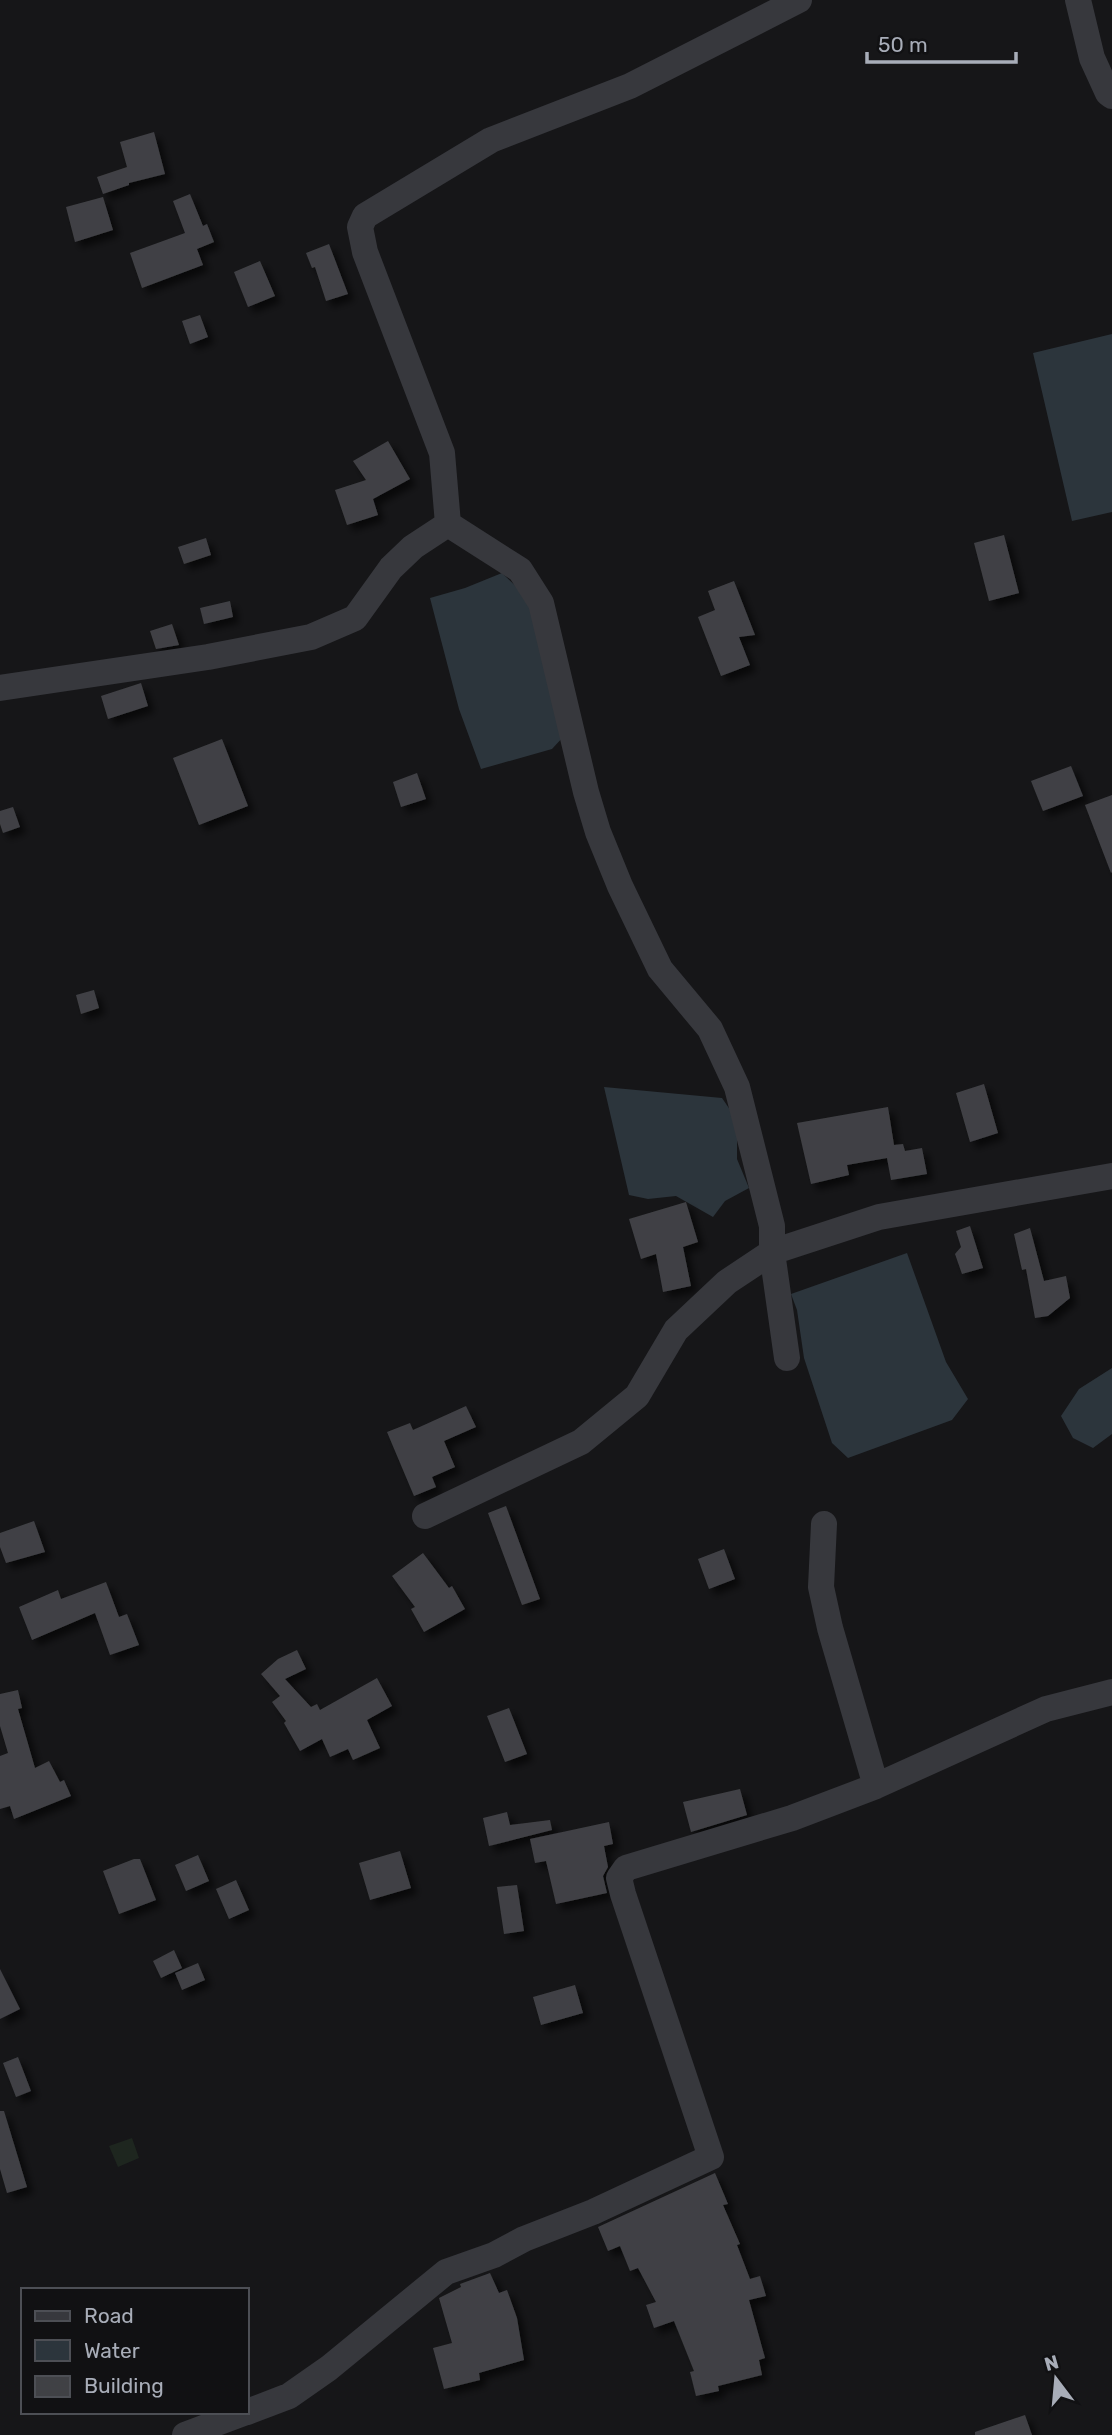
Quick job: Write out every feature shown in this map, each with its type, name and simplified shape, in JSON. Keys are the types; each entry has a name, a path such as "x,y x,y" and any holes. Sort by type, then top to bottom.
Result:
{"street":[{"path":"788,1358 772,1252 772,1226 737,1087 710,1029 660,969 620,887 598,832 586,792 541,603 520,570 448,524 444,509 442,453 365,252 360,227 365,216 491,140 631,86 799,0"},
{"path":"1078,0 1092,58 1112,96"},
{"path":"0,688 208,657 311,637 355,618 391,568 413,547 448,524"},
{"path":"425,1516 581,1442 637,1396 676,1330 727,1282 772,1252 878,1217 1112,1176"},
{"path":"824,1524 821,1587 830,1628 876,1786"},
{"path":"248,2411 289,2396 329,2368 446,2272 494,2255 524,2239 593,2212 711,2157 619,1878 626,1868 792,1818 876,1786 1046,1709 1112,1692"},
{"path":"185,2435 241,2414"}],"shaded area":[{"path":"132,2138 139,2158 118,2167 109,2146"}],"water":[{"path":"1112,334 1112,512 1072,521 1033,353"},
{"path":"502,573 527,597 564,736 552,749 481,769 459,709 430,598"},
{"path":"604,1087 722,1098 737,1120 737,1159 749,1188 725,1201 713,1217 676,1196 648,1199 629,1195"},
{"path":"907,1253 946,1362 968,1399 952,1420 848,1458 832,1443 804,1358 797,1310 791,1294"},
{"path":"1112,1368 1112,1434 1093,1448 1073,1438 1061,1416 1079,1389"}],"building":[{"path":"154,132 165,174 129,183 103,194 97,177 127,167 120,142"},
{"path":"190,194 203,226 207,224 214,242 197,249 203,265 142,288 130,253 185,233 173,201"},
{"path":"103,197 113,230 75,242 66,207"},
{"path":"329,244 348,294 326,301 315,267 312,268 306,253"},
{"path":"260,261 275,296 248,307 234,272"},
{"path":"200,315 208,337 190,344 182,321"},
{"path":"388,441 410,479 373,499 378,515 347,525 335,490 366,480 353,461"},
{"path":"1004,535 1019,593 989,601 974,543"},
{"path":"206,538 211,555 184,564 178,547"},
{"path":"734,581 755,635 739,637 750,665 721,676 698,617 715,610 708,591"},
{"path":"230,601 233,617 204,624 200,608"},
{"path":"172,624 179,645 156,649 150,631"},
{"path":"141,683 148,706 108,719 101,696"},
{"path":"222,739 248,806 199,825 173,758"},
{"path":"1071,766 1083,796 1043,811 1031,781"},
{"path":"417,773 426,799 401,807 393,782"},
{"path":"1112,795 1112,872 1111,873 1085,805"},
{"path":"13,807 20,827 3,833 0,811"},
{"path":"94,990 99,1008 81,1014 76,995"},
{"path":"984,1084 998,1133 970,1142 956,1093"},
{"path":"888,1107 894,1145 903,1144 905,1151 922,1148 927,1174 891,1180 887,1158 847,1165 849,1175 811,1184 797,1123"},
{"path":"686,1202 698,1242 683,1247 691,1286 663,1292 656,1254 641,1259 629,1219"},
{"path":"970,1226 983,1268 962,1274 955,1254 961,1247 956,1231"},
{"path":"1030,1228 1044,1281 1066,1276 1070,1298 1048,1316 1035,1318 1026,1269 1022,1270 1014,1234"},
{"path":"466,1406 476,1427 444,1441 455,1467 432,1477 436,1487 414,1496 387,1432 410,1423 413,1430"},
{"path":"506,1506 540,1599 522,1605 488,1513"},
{"path":"34,1521 45,1552 6,1563 0,1547 0,1533"},
{"path":"724,1549 735,1579 709,1589 698,1559"},
{"path":"423,1553 449,1588 452,1586 465,1609 424,1632 411,1609 415,1607 392,1576"},
{"path":"106,1582 119,1617 127,1614 139,1645 110,1655 95,1613 32,1640 19,1607 58,1590 61,1599"},
{"path":"297,1650 306,1669 285,1679 311,1707 317,1704 320,1710 377,1678 392,1706 367,1720 380,1748 353,1760 348,1749 330,1757 322,1739 300,1751 284,1723 286,1721 272,1702 280,1696 261,1674 278,1659"},
{"path":"18,1690 22,1708 18,1709 35,1768 49,1761 60,1782 64,1780 71,1796 14,1819 10,1806 0,1809 0,1756 8,1753 0,1726 0,1694"},
{"path":"509,1708 527,1754 505,1762 487,1716"},
{"path":"740,1789 747,1815 691,1832 683,1802"},
{"path":"507,1812 510,1825 550,1820 552,1830 489,1846 483,1818"},
{"path":"609,1822 613,1844 604,1846 608,1867 603,1876 607,1893 556,1904 546,1861 535,1863 530,1839"},
{"path":"400,1851 411,1888 370,1900 359,1863"},
{"path":"198,1855 209,1881 186,1891 175,1865"},
{"path":"140,1859 156,1900 119,1914 103,1871"},
{"path":"236,1880 249,1910 229,1919 216,1889"},
{"path":"517,1885 524,1931 504,1934 497,1887"},
{"path":"174,1950 182,1968 161,1978 153,1961"},
{"path":"198,1963 205,1980 182,1990 175,1973"},
{"path":"0,1969 20,2009 0,2019"},
{"path":"575,1985 583,2013 541,2025 533,1997"},
{"path":"18,2057 31,2091 16,2097 3,2063"},
{"path":"0,2111 4,2111 27,2187 7,2193 0,2169"},
{"path":"715,2173 728,2204 723,2205 740,2244 737,2245 750,2279 760,2276 766,2296 749,2300 765,2358 759,2360 762,2375 718,2386 719,2391 696,2396 690,2372 694,2371 674,2321 654,2328 646,2305 656,2302 638,2268 630,2271 620,2246 608,2251 598,2227"},
{"path":"490,2273 499,2293 507,2290 517,2318 524,2360 479,2373 480,2380 444,2389 433,2348 452,2343 439,2298 461,2287 460,2284"},
{"path":"1025,2415 1032,2435 975,2435 975,2432"}]}
